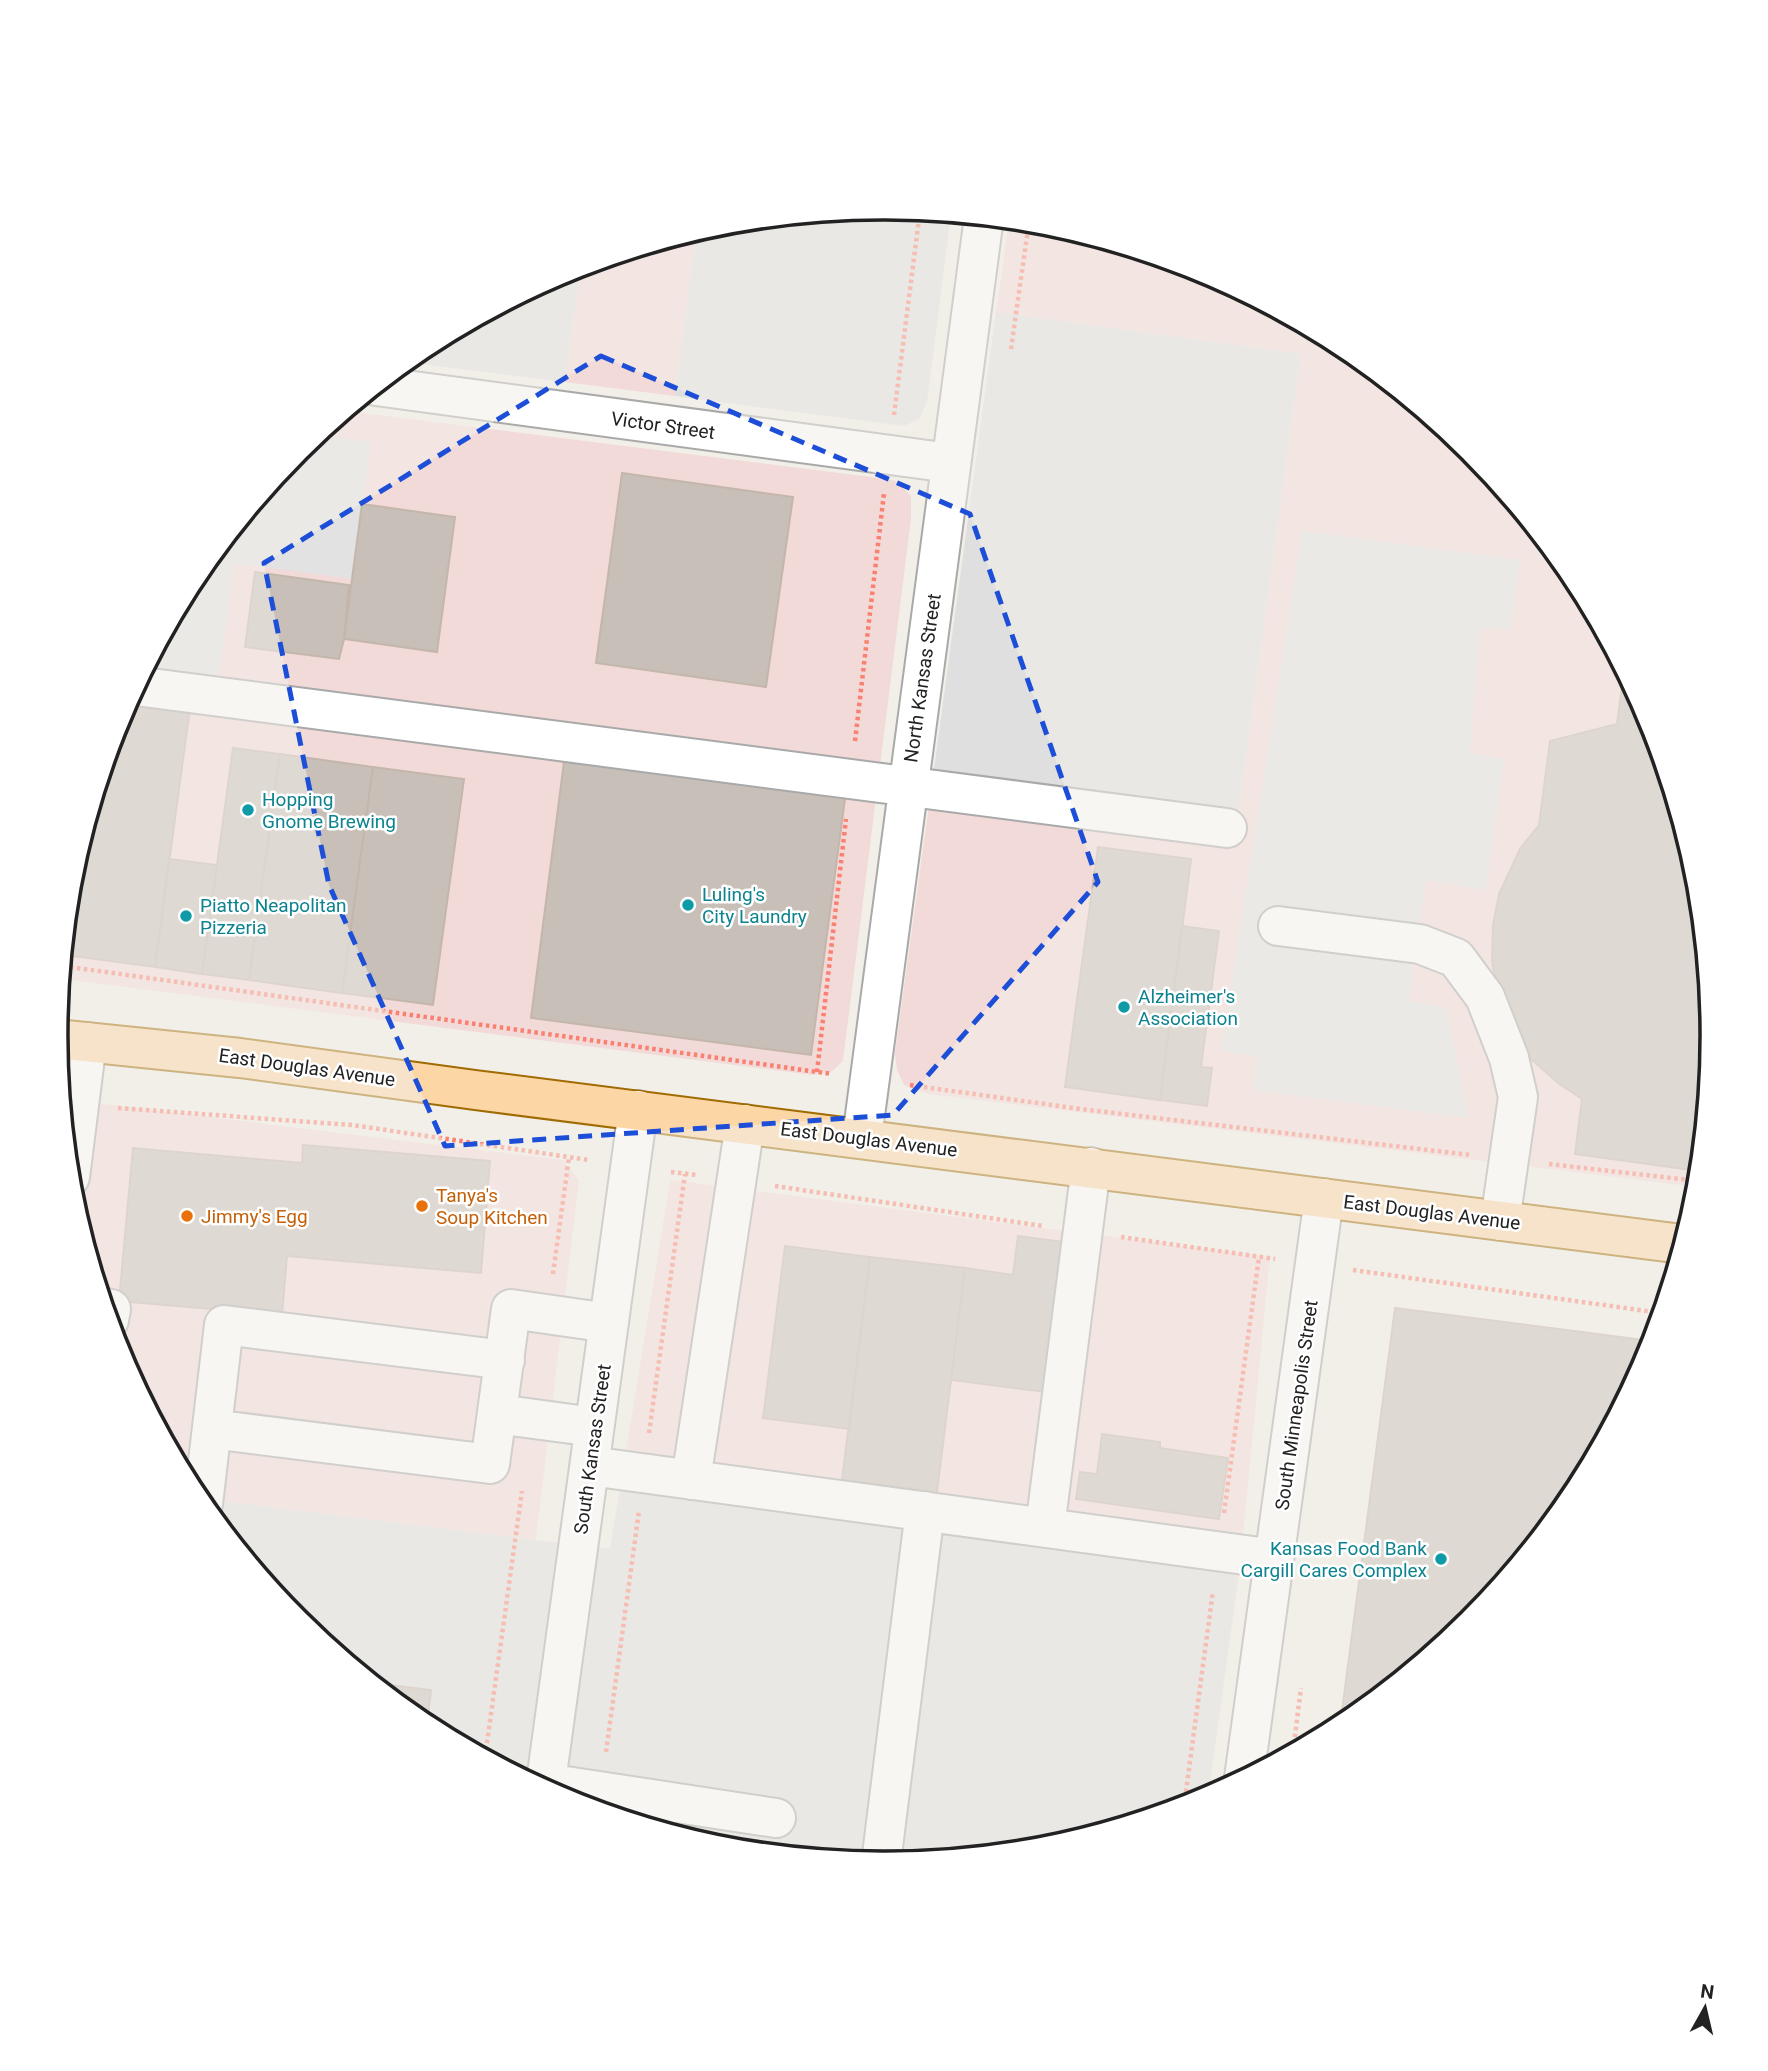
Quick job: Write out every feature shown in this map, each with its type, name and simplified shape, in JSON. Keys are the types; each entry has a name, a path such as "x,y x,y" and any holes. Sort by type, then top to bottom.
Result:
{"main road":[{"name":"East Douglas Avenue","path":"71,1040 240,1058 1673,1243"}],"street":[{"name":"North Kansas Street","path":"862,1138 983,226"},
{"name":"Victor Street","path":"388,388 950,463"},
{"path":"146,687 1227,828"},
{"path":"1278,926 1420,944 1456,958 1485,997 1510,1058 1518,1097 1500,1221"},
{"path":"71,1040 79,1105 75,1139"},
{"name":"South Kansas Street","path":"547,1778 638,1110"},
{"path":"691,1480 745,1124"},
{"path":"1045,1528 1091,1167"},
{"name":"South Minneapolis Street","path":"1246,1767 1324,1198"},
{"path":"212,1429 490,1464 511,1309 609,1323"},
{"path":"205,1487 224,1325 505,1360"},
{"path":"497,1414 594,1427"},
{"path":"590,1466 1274,1559"},
{"path":"883,1851 925,1511"},
{"path":"575,1790 776,1818"}],"path":[{"path":"817,1072 919,221"},
{"path":"79,1105 352,1125 1651,1312"}],"highlighted area":[{"path":"601,356 970,514 1098,882 893,1115 445,1146 329,885 264,563"}],"shaded area":[{"path":"831,221 950,222 927,402 919,419 904,426 675,396 695,243 725,235"},
{"path":"1008,230 1095,248 1196,282 1292,329 1381,388 1461,459 1531,539 1562,582 1616,675 1638,723 1672,824 1693,929 1698,982 1698,1089 1686,1186 928,1094 904,1085 897,1070 895,1053 934,769 1239,810 1301,354 996,312"},
{"path":"695,243 675,396 565,382 579,279 622,263"},
{"path":"579,279 565,382 421,364 476,329 523,304"},
{"path":"996,312 1301,354 1239,811 934,769"},
{"path":"358,412 895,480 911,496 911,519 843,1061 831,1072 813,1075 70,980 75,929 96,824 130,723 152,675 206,582 237,539 307,459"},
{"path":"330,437 371,442 353,579 234,563 219,679 154,671 206,582 237,539 307,459"},
{"path":"1302,531 1520,560 1510,630 1480,627 1470,753 1504,759 1486,890 1426,880 1409,1001 1446,1008 1469,1118 1253,1090 1257,1056 1221,1051"},
{"path":"71,1100 563,1160 579,1180 536,1540 214,1500 152,1396 130,1348 112,1298 84,1195"},
{"path":"670,1180 1270,1257 1240,1567 621,1483"},
{"path":"621,1483 1240,1567 1210,1783 1146,1808 1043,1836 937,1850 831,1850 725,1836 673,1823 622,1808 523,1767 431,1714 387,1683 307,1612 271,1573 214,1500 610,1549"}],"building":[{"path":"622,473 793,497 766,687 596,663"},
{"path":"362,504 455,517 437,652 344,639"},
{"path":"255,572 349,585 344,639 339,659 245,647"},
{"path":"1622,688 1638,723 1672,824 1693,929 1700,1036 1698,1089 1688,1170 1575,1154 1582,1099 1558,1083 1529,1057 1513,1033 1497,992 1492,960 1493,925 1499,894 1520,849 1539,825 1550,741 1617,724"},
{"path":"140,701 190,708 155,967 72,956 84,876 96,824 112,773"},
{"name":"Hopping Gnome Brewing","path":"233,748 280,754 249,980 202,974"},
{"path":"280,754 373,767 342,993 249,980"},
{"name":"Luling's City Laundry","path":"565,754 846,791 811,1055 531,1018"},
{"path":"373,767 464,779 433,1005 342,993"},
{"name":"Alzheimer's Association","path":"1098,847 1191,859 1160,1100 1065,1087"},
{"name":"Piatto Neapolitan Pizzeria","path":"169,859 217,865 202,974 155,967"},
{"path":"1182,926 1219,931 1201,1067 1212,1068 1207,1106 1160,1100"},
{"path":"303,1145 490,1161 481,1273 287,1256 282,1315 119,1301 133,1148 302,1163"},
{"path":"1018,1236 1064,1242 1045,1392 951,1380 965,1268 1013,1275"},
{"path":"785,1246 870,1257 849,1429 763,1418"},
{"path":"870,1257 965,1268 937,1492 842,1480"},
{"name":"Kansas Food Bank Cargill Cares Complex","path":"1395,1308 1641,1340 1616,1396 1590,1443 1531,1532 1461,1612 1422,1649 1342,1710"},
{"path":"1102,1434 1160,1442 1160,1448 1228,1458 1219,1519 1076,1499 1080,1472 1097,1474"},
{"path":"390,1685 431,1690 428,1712"}],"place":[{"name":"Hopping Gnome Brewing","path":"248,810"},
{"name":"Luling's City Laundry","path":"688,905"},
{"name":"Piatto Neapolitan Pizzeria","path":"186,916"},
{"name":"Alzheimer's Association","path":"1124,1007"},
{"name":"Tanya's Soup Kitchen","path":"422,1206"},
{"name":"Jimmy's Egg","path":"187,1216"},
{"name":"Kansas Food Bank Cargill Cares Complex","path":"1441,1559"}]}
